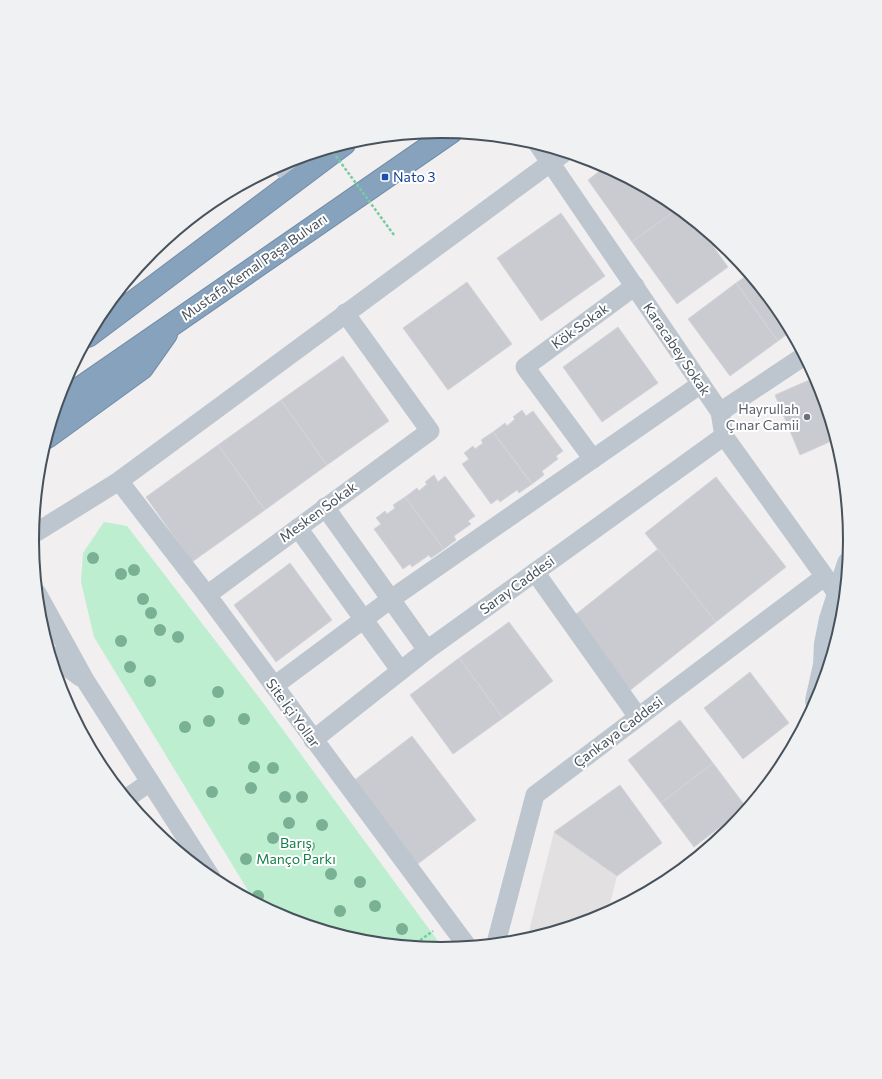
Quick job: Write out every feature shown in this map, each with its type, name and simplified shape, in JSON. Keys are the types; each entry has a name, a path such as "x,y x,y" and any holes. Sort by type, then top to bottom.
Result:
{"highway":[{"name":"Mustafa Kemal Paşa Bulvarı","path":"65,399 442,138"},
{"path":"100,327 332,152"},
{"path":"116,304 146,293"},
{"path":"54,432 142,368 175,322"}],"street":[{"name":"Karacabey Sokak","path":"558,157 634,286 720,412 724,436 838,595"},
{"path":"39,530 120,481 345,313 558,157"},
{"path":"286,169 296,179"},
{"name":"Kök Sokak","path":"593,459 525,366 634,286"},
{"name":"Mesken Sokak","path":"207,594 430,431 345,313"},
{"path":"720,412 800,359"},
{"path":"274,686 391,599 701,384"},
{"name":"Saray Caddesi","path":"313,740 427,650 724,436"},
{"name":"Site İçi Yollar","path":"120,481 207,594 313,740 463,941"},
{"path":"325,507 427,650"},
{"path":"298,528 400,670"},
{"path":"535,572 638,717"},
{"name":"Çankaya Caddesi","path":"498,937 535,795 824,576"},
{"path":"828,647 840,587"},
{"path":"45,608 84,680 201,862"},
{"path":"57,660 84,680"},
{"path":"131,795 150,782"}],"path":[{"path":"333,152 394,235"},
{"path":"419,941 448,920"}],"shaded area":[{"path":"554,832 617,876 610,904 570,920 529,932"}],"green space":[{"name":"Barış Manço Parkı","path":"104,522 127,526 264,704 439,942 389,938 337,928 287,911 250,893 94,637 81,582 83,553"}],"building":[{"path":"600,170 642,191 674,212 632,242 588,180"},
{"path":"674,212 707,238 728,267 677,304 632,242"},
{"path":"561,213 605,276 541,321 497,258"},
{"path":"745,277 760,295 787,334 778,341 736,283"},
{"path":"467,282 512,344 448,390 403,328"},
{"path":"736,283 778,341 730,376 688,319"},
{"path":"618,327 658,383 602,422 563,367"},
{"path":"343,356 389,421 327,465 281,400"},
{"name":"Hayrullah Çınar Camii","path":"809,380 822,410 830,441 800,455 775,395"},
{"path":"281,400 327,465 265,510 218,445"},
{"path":"522,410 526,416 533,411 563,451 556,456 558,459 542,471 544,475 532,484 493,432 505,423 507,426 515,419 513,417"},
{"path":"493,432 532,484 519,493 517,490 500,502 498,499 491,504 462,464 469,459 464,453 473,446 475,449 483,443 481,440"},
{"path":"218,445 265,510 192,562 146,497"},
{"path":"434,475 438,482 445,476 475,516 468,521 471,524 454,536 456,540 444,549 405,497 417,488 419,491 427,484 425,482"},
{"path":"716,477 786,567 716,622 645,533"},
{"path":"405,497 444,549 431,558 429,555 412,567 410,564 403,569 374,529 381,524 376,518 385,511 387,514 395,508 393,505"},
{"path":"658,549 716,622 628,692 570,619"},
{"path":"290,563 332,620 276,662 234,605"},
{"path":"509,622 553,681 503,718 459,658"},
{"path":"459,658 503,718 453,754 410,695"},
{"path":"750,672 789,723 743,759 704,708"},
{"path":"680,720 713,763 661,803 628,760"},
{"path":"412,736 476,820 415,866 352,782"},
{"path":"713,763 744,804 728,821 694,847 661,803"},
{"path":"620,785 662,843 617,876 554,832"}],"place":[{"name":"Nato 3","path":"385,177"},
{"name":"Hayrullah Çınar Camii","path":"807,417"}]}
